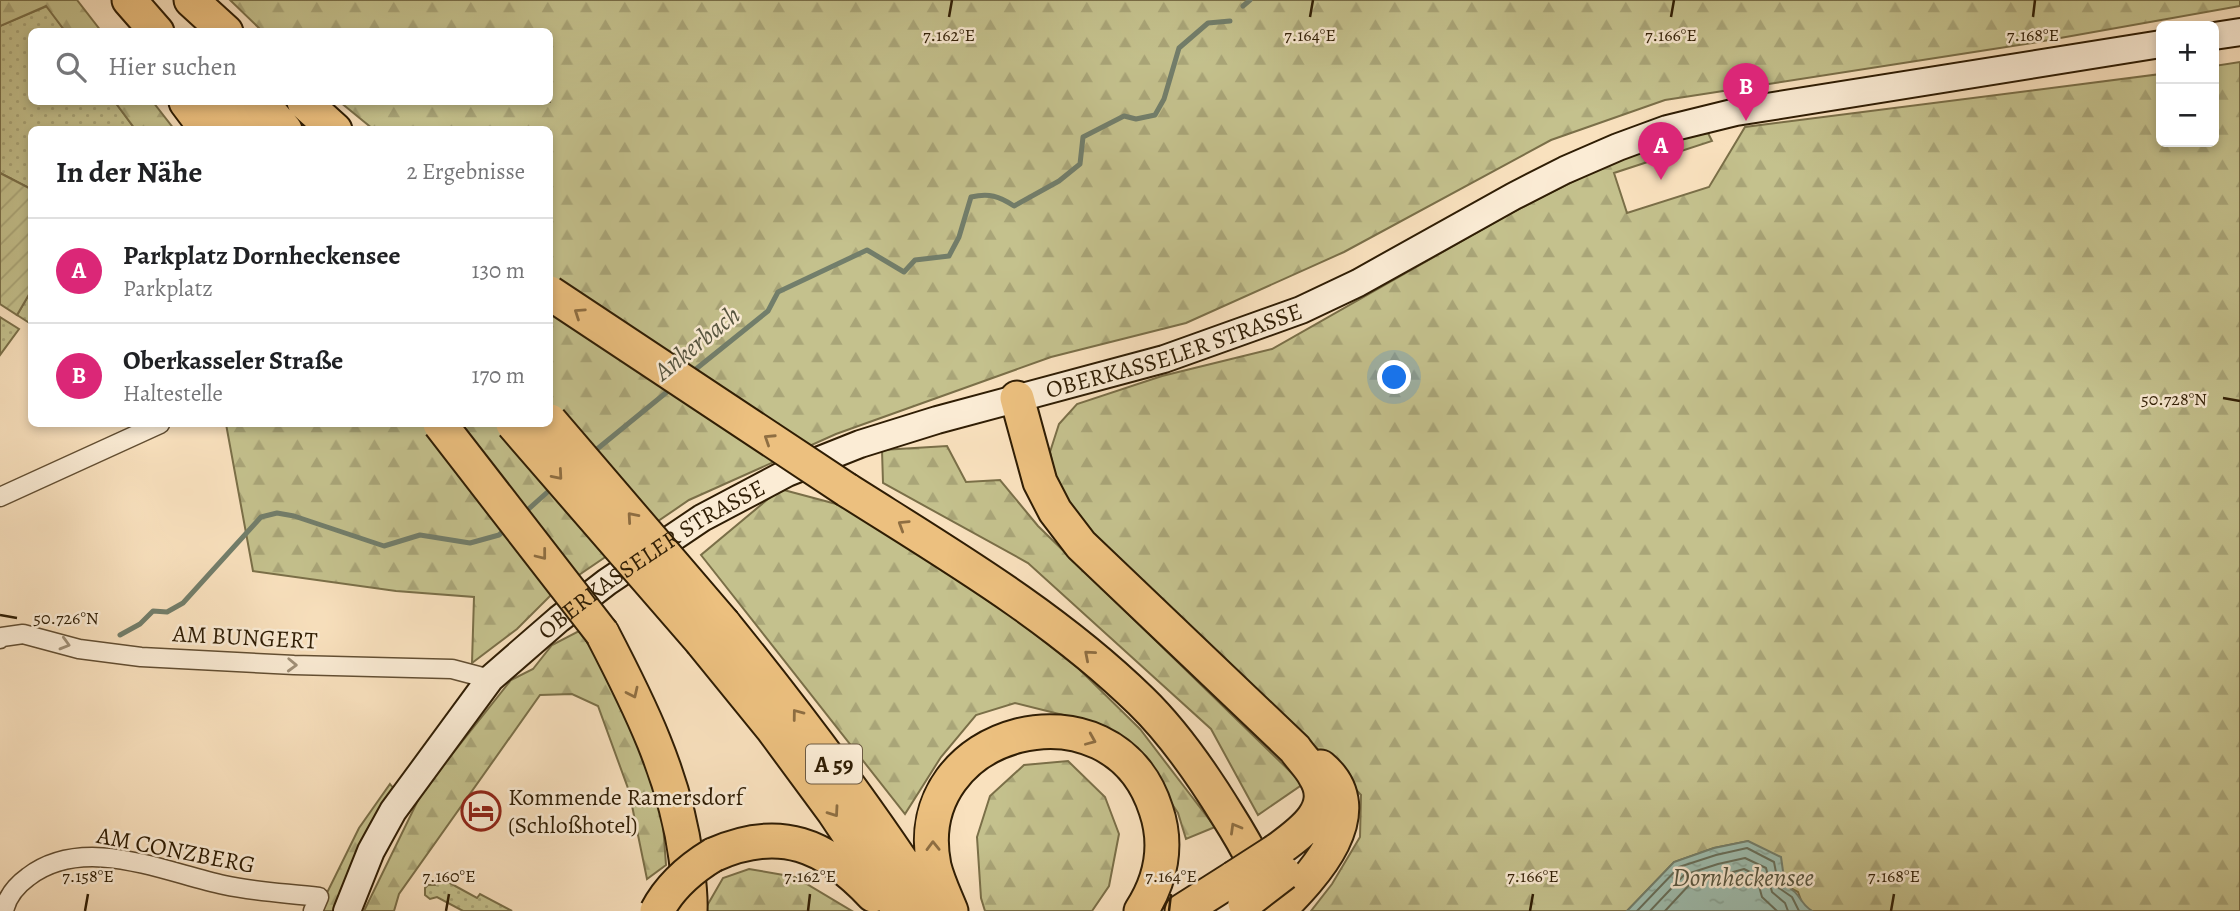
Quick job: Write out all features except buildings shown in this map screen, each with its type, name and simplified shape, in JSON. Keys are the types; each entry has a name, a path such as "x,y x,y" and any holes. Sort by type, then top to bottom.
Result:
{"highway":[{"path":"111,0 131,28"},
{"path":"129,0 154,28"},
{"path":"175,0 199,28"},
{"path":"191,0 222,28"},
{"path":"188,105 204,126"},
{"path":"223,105 241,126"},
{"path":"264,105 282,126"},
{"path":"307,105 331,126"},
{"path":"553,295 969,567 1085,650 1142,702 1211,789 1259,870 1265,892"},
{"path":"1017,398 1040,482 1055,510 1081,545 1295,749 1335,779 1340,790 1343,804 1341,818 1334,831 1265,892 1182,911"},
{"name":"A 59","path":"553,425 713,633 772,728 826,801 900,911"},
{"path":"442,427 601,632 628,683 662,761 681,823 691,897 690,911"},
{"name":"A 59","path":"516,427 713,633 795,711 860,799 933,911"},
{"path":"951,911 938,880 932,848 936,815 949,785 970,760 998,741 1030,731 1046,730 1063,731 1096,741 1124,760 1146,786 1159,817 1162,851 1155,884 1141,911"},
{"path":"1265,892 1316,814 1319,804 1317,777 1295,749"},
{"path":"657,911 677,882 713,855 760,841 794,843 841,864 888,911"}],"street":[{"path":"2219,35 2240,32"},
{"name":"OBERKASSELER STRASSE","path":"347,911 371,851 393,811 490,680 559,619 607,582 702,518 787,474 860,444 1164,359 1301,310 1358,284 1555,175 1667,129 1736,112 2156,45"},
{"path":"0,498 154,427"},
{"name":"AM BUNGERT","path":"0,639 23,634 79,649 141,657 452,669 490,680"},
{"name":"AM CONZBERG","path":"3,901 41,867 65,859 85,857 147,865 316,904"}],"green space":[{"path":"0,0 77,0 99,28 63,28 46,6 0,26"},
{"path":"230,0 2240,0 2240,6 2032,43 1665,100 1551,140 1344,252 1186,323 1051,357 836,434 689,500 554,592 517,629 472,663 474,597 396,591 253,571 227,427 553,427 553,126 369,126 344,105 553,105 553,28 259,28"},
{"path":"47,6 63,28 28,28 28,105 117,105 133,126 28,126 28,187 0,173 0,26"},
{"path":"2240,62 2240,911 1812,911 1803,906 1798,892 1785,885 1748,841 1714,848 1674,862 1627,911 1311,911 1332,884 1360,837 1361,795 1311,742 1110,555 1058,489 1050,452 1059,424 1077,404 1162,376 1272,349 1513,212 1613,161 1692,135 1708,133 1712,141 1614,173 1627,213 1709,187 1745,127 2156,75 2156,147 2219,147 2219,65"},
{"path":"117,105 155,105 172,126 133,126"},
{"path":"0,173 28,187 28,296 17,315 0,304"},
{"path":"28,296 28,322 17,315"},
{"path":"0,317 19,329 0,355"},
{"path":"947,446 966,482 1000,480 1038,526 1303,784 1258,815 1211,729 1028,563 883,483 882,450"},
{"path":"780,489 840,505 994,602 1079,669 1140,729 1215,827 1186,839 1178,813 1153,776 1112,739 1067,716 1015,703 976,715 941,757 905,814 701,555"},
{"path":"579,631 613,677 661,796 666,865 647,879 629,791 598,706 572,694 540,695 399,894 394,911 364,911 422,792 511,680 533,669 552,645"},
{"path":"1068,761 1105,797 1119,834 1109,886 1092,911 985,911 981,898 977,837 990,796 1024,765"},
{"path":"390,784 394,789 338,911 318,911 359,828"},
{"path":"749,869 795,877 852,911 704,911 723,878"},
{"path":"437,876 477,898 480,894 512,911 463,911 437,897 430,899 425,895 425,888 435,885"}],"water":[{"name":"Dornheckensee","path":"1748,841 1781,857 1785,885 1812,911 1627,911 1674,862 1714,848"}],"waterway":[{"name":"Ankerbach","path":"1243,6 1250,0"},
{"name":"Ankerbach","path":"691,373 768,311 778,292 867,250 904,272 915,260 949,256 959,237 971,197 994,196 1014,206 1059,181 1080,164 1083,137 1124,116 1136,119 1155,115 1164,99 1179,48 1208,23 1230,21"},
{"name":"Ankerbach","path":"591,454 673,387"},
{"name":"Ankerbach","path":"523,514 552,488"},
{"name":"Ankerbach","path":"120,635 140,624 153,611 167,612 183,603 261,517 277,513 294,516 384,546 420,535 470,543 499,535 507,528"}],"place":[{"name":"Oberkasseler Straße","path":"1746,121"},
{"name":"Parkplatz Dornheckensee","path":"1661,180"},
{"name":"Kommende Ramersdorf (Schloßhotel)","path":"481,811"}]}
